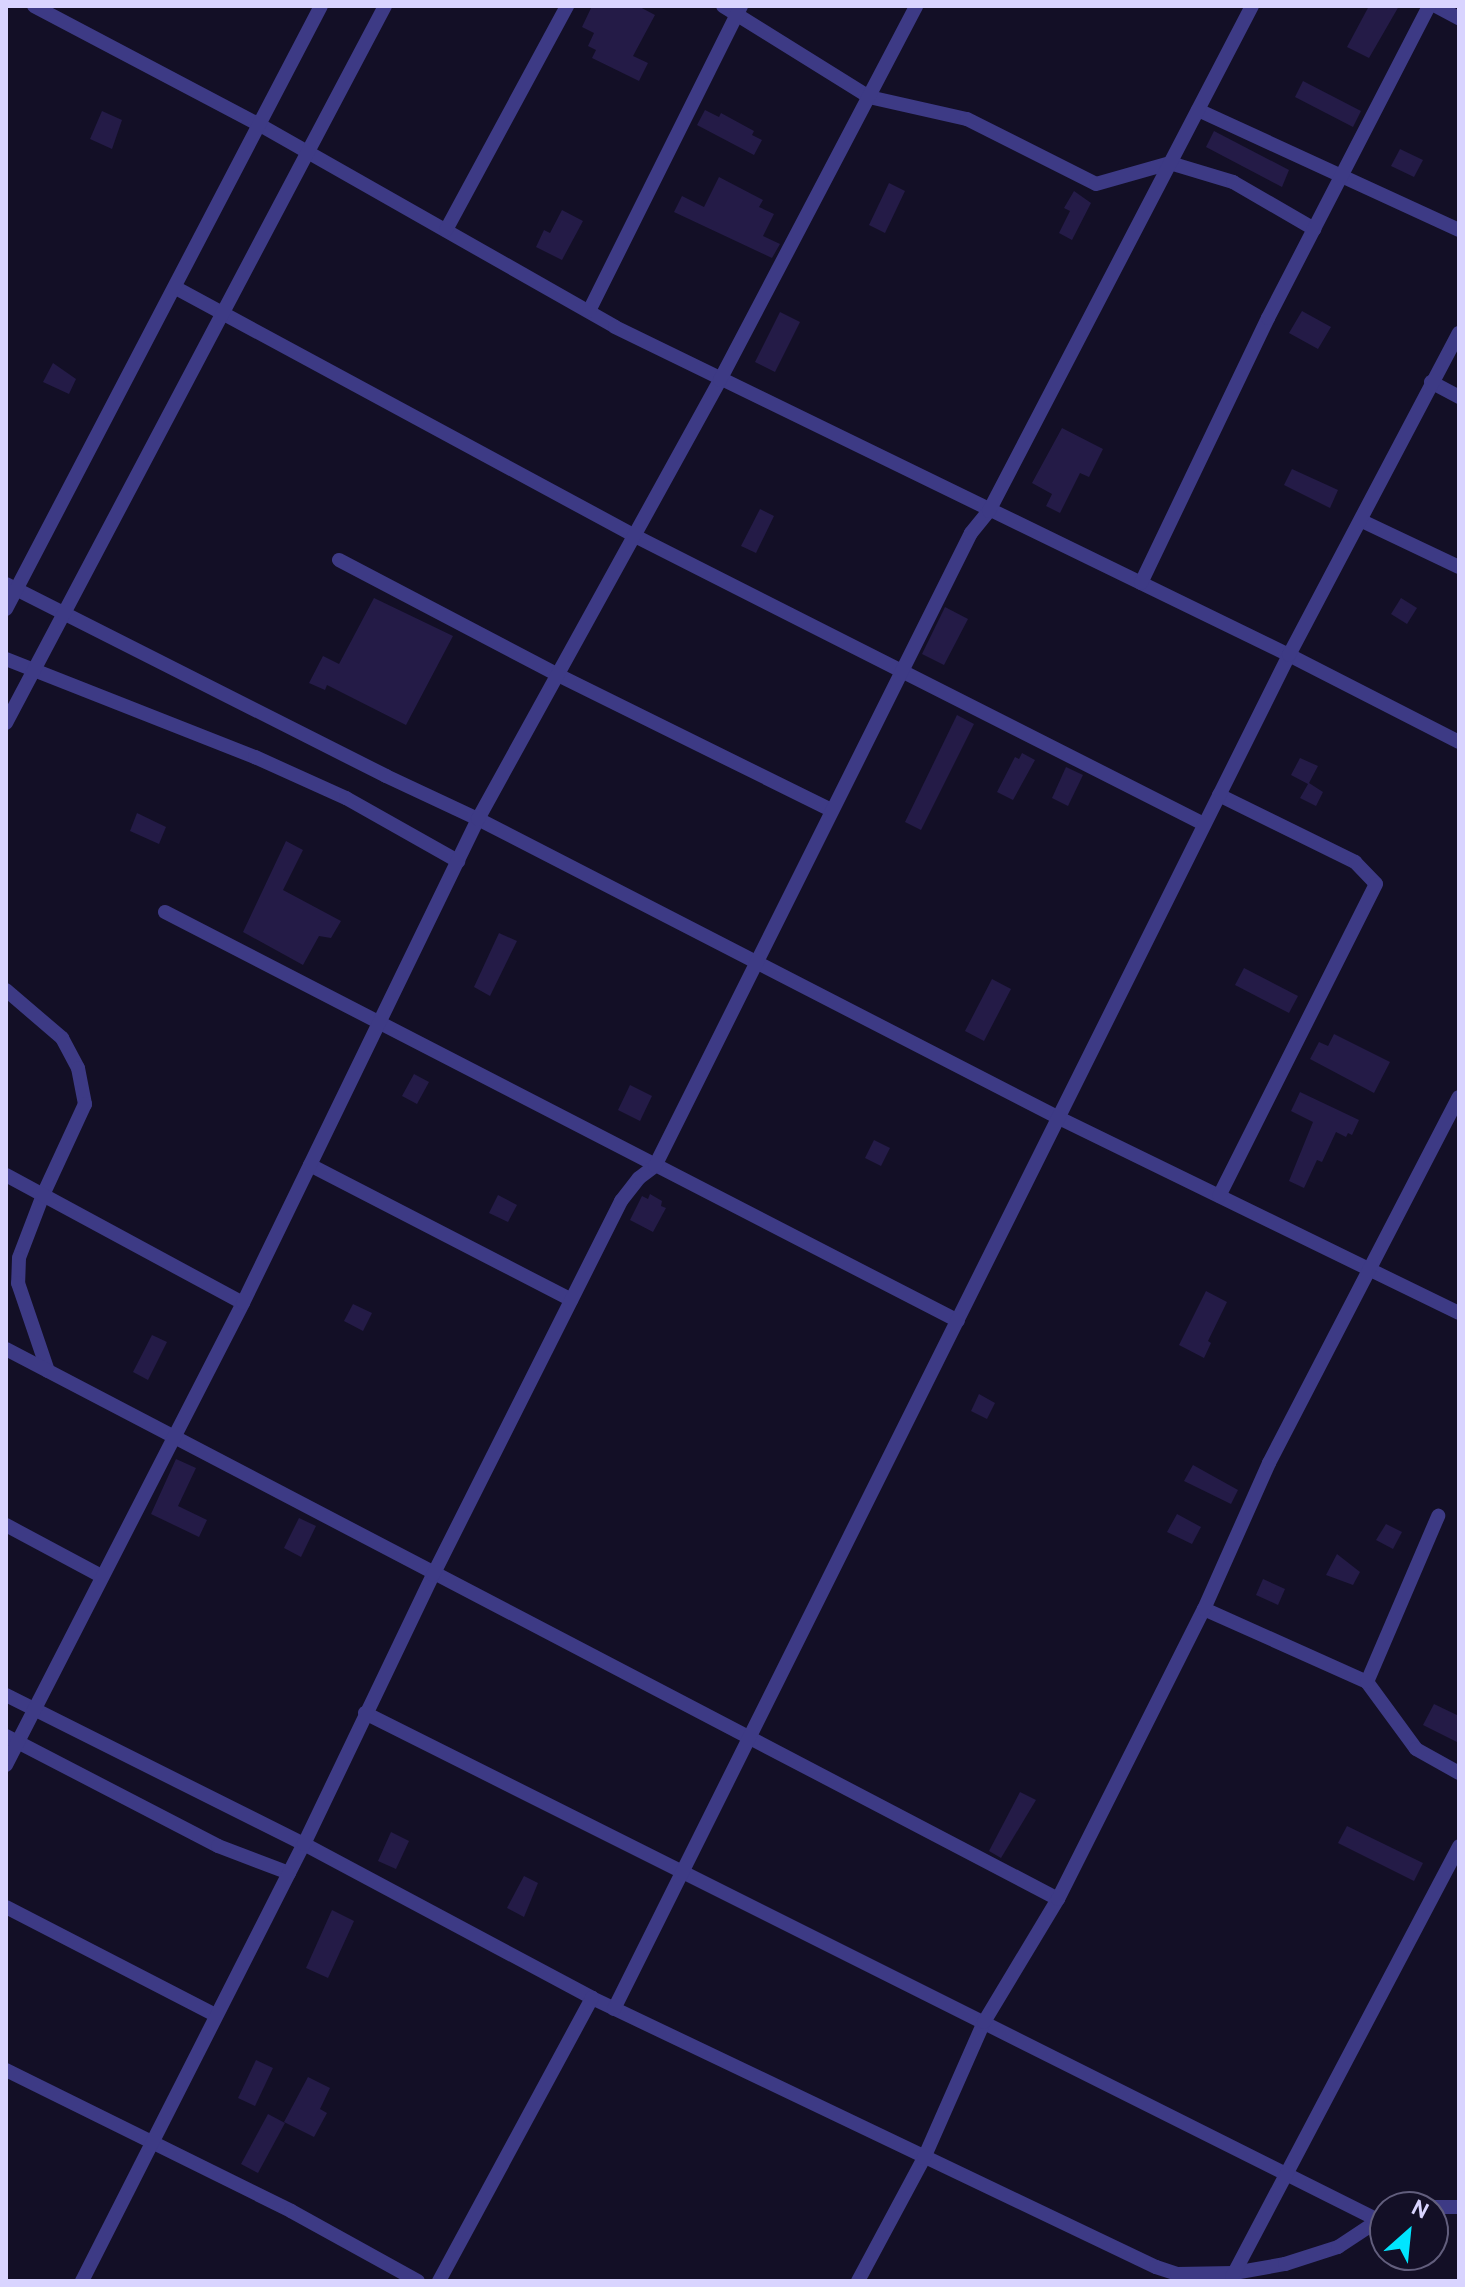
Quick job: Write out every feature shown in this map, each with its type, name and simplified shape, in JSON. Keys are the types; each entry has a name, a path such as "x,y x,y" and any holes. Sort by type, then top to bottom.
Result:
{"street":[{"path":"34,6 260,125 589,311 720,380 1289,655 1459,742"},
{"path":"6,609 11,586 176,288 321,6"},
{"path":"6,723 385,6"},
{"path":"446,230 567,6"},
{"path":"723,6 739,10 869,97 967,119 1096,184 1170,163 1233,182 1314,229"},
{"path":"6,1765 12,1739 36,1709 101,1576 243,1303 478,819 720,380 916,6"},
{"path":"82,2281 304,1844 433,1575 621,1201 639,1178 655,1166 754,962 971,533 989,511 1252,6"},
{"path":"1141,583 1314,229 1429,6"},
{"path":"1436,6 1459,18"},
{"path":"589,311 739,10"},
{"path":"1198,110 1459,230"},
{"path":"176,288 635,536 1204,824"},
{"path":"614,2009 1289,655 1459,333"},
{"path":"1431,382 1459,397"},
{"path":"1362,521 1459,567"},
{"path":"339,560 558,675 831,810"},
{"path":"11,586 478,819 1059,1118 1459,1313"},
{"path":"6,659 255,757 346,798 458,861"},
{"path":"1219,795 1355,862 1376,884 1219,1196"},
{"path":"165,912 958,1321"},
{"path":"6,990 62,1038 78,1068 85,1104 43,1195 19,1258 18,1283 48,1371"},
{"path":"858,2281 924,2158 984,2022 1058,1899 1204,1609 1269,1463 1459,1097"},
{"path":"310,1165 571,1300"},
{"path":"6,1175 243,1303"},
{"path":"6,1349 433,1575 1058,1899"},
{"path":"1367,1682 1438,1516"},
{"path":"6,1525 101,1576"},
{"path":"1204,1609 1367,1682 1416,1749 1459,1773"},
{"path":"6,1695 304,1844 614,2009 1156,2267 1177,2274 1232,2277 1338,2247 1369,2226"},
{"path":"365,1713 1369,2213"},
{"path":"12,1739 218,1846 289,1873"},
{"path":"1232,2277 1459,1846"},
{"path":"6,1907 215,2015"},
{"path":"439,2281 592,1998"},
{"path":"6,2070 291,2211 418,2281"}],"building":[{"path":"592,6 638,6 655,15 633,56 648,63 639,81 592,58 596,50 588,46 594,33 582,27"},
{"path":"1369,6 1399,6 1369,58 1347,47"},
{"path":"1303,81 1361,111 1353,127 1295,97"},
{"path":"705,110 719,117 721,113 754,131 752,135 762,140 754,155 697,125"},
{"path":"102,111 122,120 112,149 90,139"},
{"path":"1214,131 1289,170 1282,187 1206,147"},
{"path":"1400,149 1423,160 1414,177 1391,166"},
{"path":"719,177 763,200 759,207 774,214 763,236 780,244 772,258 674,212 682,196 704,207"},
{"path":"889,183 905,191 885,233 869,225"},
{"path":"1074,191 1091,203 1072,240 1059,233 1070,211 1064,208"},
{"path":"562,210 583,221 562,260 536,247 544,230 550,233"},
{"path":"1302,311 1331,327 1318,349 1289,333"},
{"path":"780,312 800,322 775,372 755,362"},
{"path":"53,363 76,379 69,394 43,382"},
{"path":"1062,428 1103,449 1089,477 1080,473 1060,513 1046,506 1052,494 1032,483"},
{"path":"1292,469 1338,490 1330,508 1284,485"},
{"path":"760,509 774,516 756,553 741,546"},
{"path":"374,598 453,636 406,725 327,685 325,690 309,683 323,656 339,664"},
{"path":"1401,598 1417,608 1407,624 1391,614"},
{"path":"945,607 968,619 944,665 922,654"},
{"path":"957,715 974,724 921,830 905,822"},
{"path":"1022,753 1035,760 1013,800 997,792 1015,757 1019,759"},
{"path":"1300,758 1318,766 1309,783 1323,792 1316,806 1300,798 1308,784 1291,775"},
{"path":"1066,767 1083,775 1068,806 1052,798"},
{"path":"137,813 166,827 159,844 130,831"},
{"path":"286,841 303,850 283,890 341,921 331,938 319,936 303,965 243,932"},
{"path":"499,933 517,941 490,996 474,987"},
{"path":"1244,968 1298,996 1289,1013 1235,985"},
{"path":"992,979 1011,989 984,1041 965,1031"},
{"path":"1334,1034 1390,1062 1374,1093 1310,1059 1319,1042 1328,1046"},
{"path":"414,1074 429,1082 417,1104 402,1096"},
{"path":"630,1085 652,1096 640,1121 618,1110"},
{"path":"1300,1092 1359,1120 1352,1135 1348,1133 1346,1137 1336,1132 1322,1162 1317,1160 1304,1188 1289,1181 1313,1122 1291,1111"},
{"path":"874,1140 890,1148 881,1166 865,1158"},
{"path":"650,1194 662,1201 661,1206 666,1208 653,1232 630,1220 642,1196 648,1199"},
{"path":"498,1195 517,1205 508,1222 489,1213"},
{"path":"1206,1291 1227,1302 1208,1341 1211,1343 1204,1358 1179,1345"},
{"path":"353,1304 372,1313 363,1331 344,1321"},
{"path":"152,1335 167,1342 148,1380 133,1372"},
{"path":"979,1394 995,1403 987,1419 971,1411"},
{"path":"176,1459 196,1468 178,1506 207,1520 199,1537 151,1514"},
{"path":"1193,1465 1238,1490 1231,1504 1184,1481"},
{"path":"1177,1514 1201,1527 1192,1544 1167,1532"},
{"path":"299,1518 316,1526 301,1557 284,1548"},
{"path":"1386,1524 1402,1532 1393,1549 1376,1540"},
{"path":"1337,1554 1360,1572 1353,1585 1326,1575"},
{"path":"1263,1579 1285,1589 1278,1605 1256,1595"},
{"path":"1434,1704 1459,1716 1459,1743 1423,1725"},
{"path":"1020,1792 1036,1800 1001,1858 989,1851"},
{"path":"1347,1826 1423,1863 1414,1881 1338,1843"},
{"path":"391,1832 409,1841 396,1869 378,1861"},
{"path":"524,1876 538,1883 524,1917 507,1908"},
{"path":"332,1910 354,1921 328,1978 306,1968"},
{"path":"256,2060 273,2068 255,2106 238,2098"},
{"path":"308,2077 330,2088 320,2109 327,2113 314,2137 284,2122"},
{"path":"268,2114 285,2123 258,2173 241,2164"}]}
